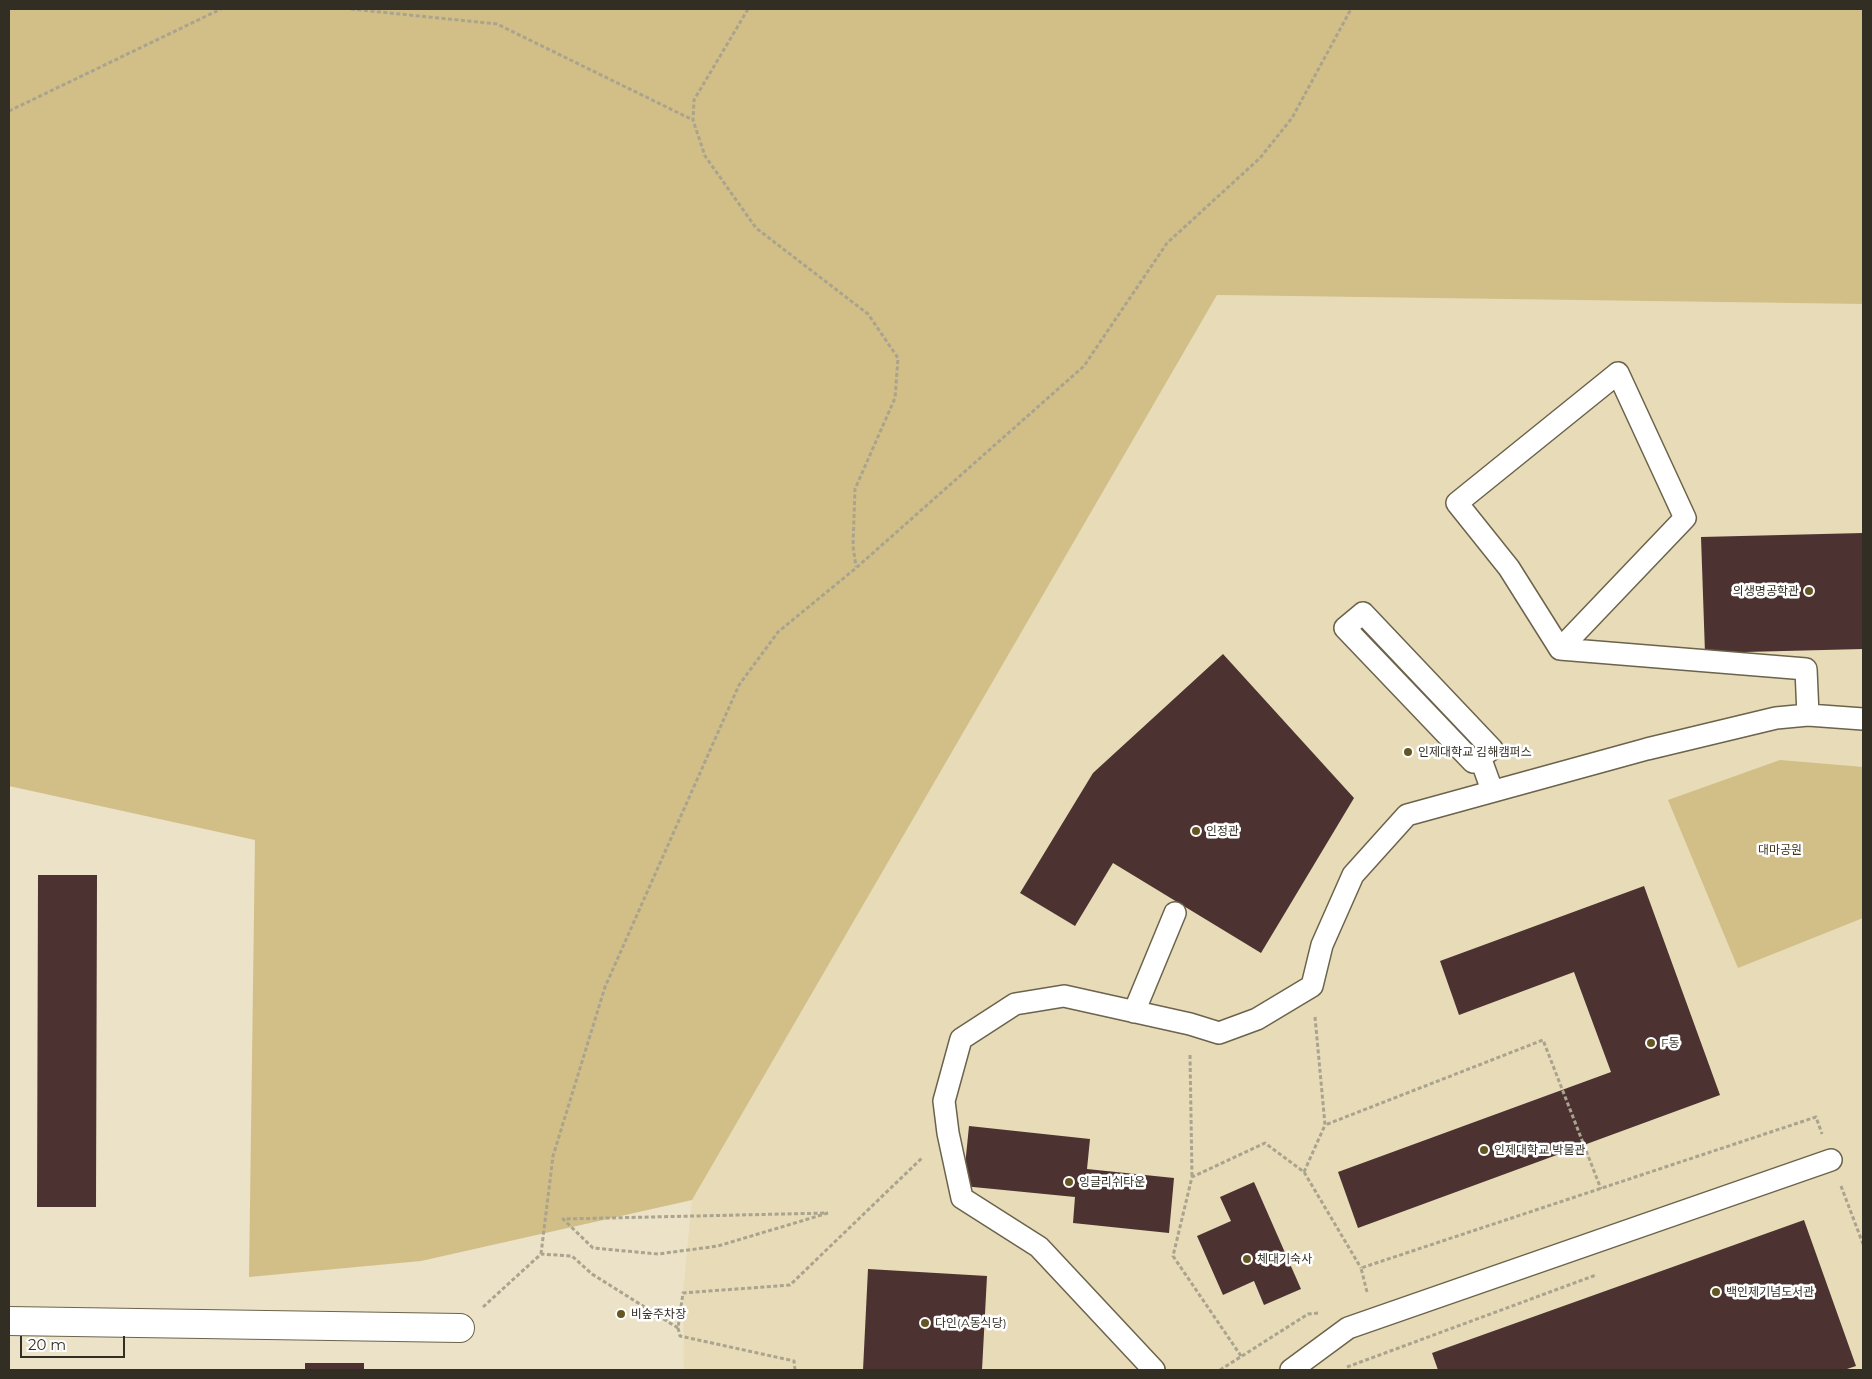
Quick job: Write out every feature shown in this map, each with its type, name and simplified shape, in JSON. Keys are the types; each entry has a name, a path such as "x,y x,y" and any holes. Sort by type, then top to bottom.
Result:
{"street":[{"path":"9,1321 460,1328"}],"lane":[{"path":"1618,373 1685,518 1560,649 1509,568 1457,503 1618,373"},
{"path":"1363,613 1492,750 1480,757 1472,762 1345,628 1363,613"},
{"path":"1560,649 1806,669 1808,715"},
{"path":"1154,1370 1039,1246 962,1198 948,1133 944,1101 961,1039 1015,1004 1064,996 1190,1024 1219,1033 1257,1019 1312,986 1322,945 1353,875 1407,815 1492,790 1776,718 1808,715 1863,719"},
{"path":"1480,757 1492,790"},
{"path":"1134,1012 1176,913"},
{"path":"1290,1370 1348,1328 1828,1151"}],"path":[{"path":"9,111 221,9"},
{"path":"351,9 497,24 692,120"},
{"path":"748,9 694,100 692,120 705,156 756,228 868,314 898,358 895,398 855,489 853,546 856,568"},
{"path":"460,1328 541,1254 553,1156 605,987 739,685 778,632 856,568 1084,366 1167,243 1260,158 1292,118 1351,9"},
{"path":"1304,1172 1325,1125 1312,986"},
{"path":"1190,1024 1192,1177 1173,1256 1241,1356"},
{"path":"1325,1125 1543,1040 1601,1189"},
{"path":"1361,1268 1816,1118 1828,1151"},
{"path":"795,1370 794,1361 680,1336 678,1328 683,1293 790,1286 948,1133"},
{"path":"1192,1177 1265,1143 1304,1172 1361,1268 1369,1300"},
{"path":"1831,1188 1841,1184"},
{"path":"828,1213 718,1246 658,1254 594,1248 563,1219 828,1213"},
{"path":"541,1254 572,1256 592,1274 678,1328"},
{"path":"1339,1370 1597,1275"}],"shaded area":[{"name":"인제대학교 김해캠퍼스","path":"1217,295 1863,304 1863,1370 684,1370 683,1293 692,1200"}],"green space":[{"path":"9,9 1863,9 1863,304 1217,295 692,1200 421,1261 249,1277 255,840 9,786"},
{"name":"대마공원","path":"1780,760 1863,767 1863,918 1738,968 1668,800"}],"building":[{"path":"1863,533 1863,649 1705,653 1701,537"},
{"name":"인정관","path":"1223,654 1354,798 1261,953 1113,863 1075,926 1020,893 1093,773"},
{"path":"38,875 97,875 96,1207 37,1207"},
{"name":"F동","path":"1644,886 1720,1095 1358,1228 1338,1172 1611,1072 1574,972 1459,1015 1440,961"},
{"name":"잉글리쉬타운","path":"969,1126 1090,1139 1087,1169 1174,1178 1169,1233 1073,1223 1075,1197 963,1186"},
{"name":"체대기숙사","path":"1254,1182 1301,1289 1264,1305 1254,1281 1223,1295 1197,1236 1231,1221 1220,1197"},
{"name":"백인제기념도서관","path":"1804,1220 1856,1366 1844,1370 1438,1370 1432,1353"},
{"name":"다인(A동식당)","path":"868,1269 987,1276 982,1370 863,1370"},
{"path":"305,1363 364,1363 364,1370 305,1370"}],"place":[{"name":"의생명공학관","path":"1809,591"},
{"name":"인제대학교 김해캠퍼스","path":"1408,752"},
{"name":"인정관","path":"1196,831"},
{"name":"F동","path":"1651,1043"},
{"name":"인제대학교 박물관","path":"1484,1150"},
{"name":"잉글리쉬타운","path":"1069,1182"},
{"name":"체대기숙사","path":"1247,1259"},
{"name":"백인제기념도서관","path":"1716,1292"},
{"name":"비숲주차장","path":"621,1314"},
{"name":"다인(A동식당)","path":"925,1323"}]}
